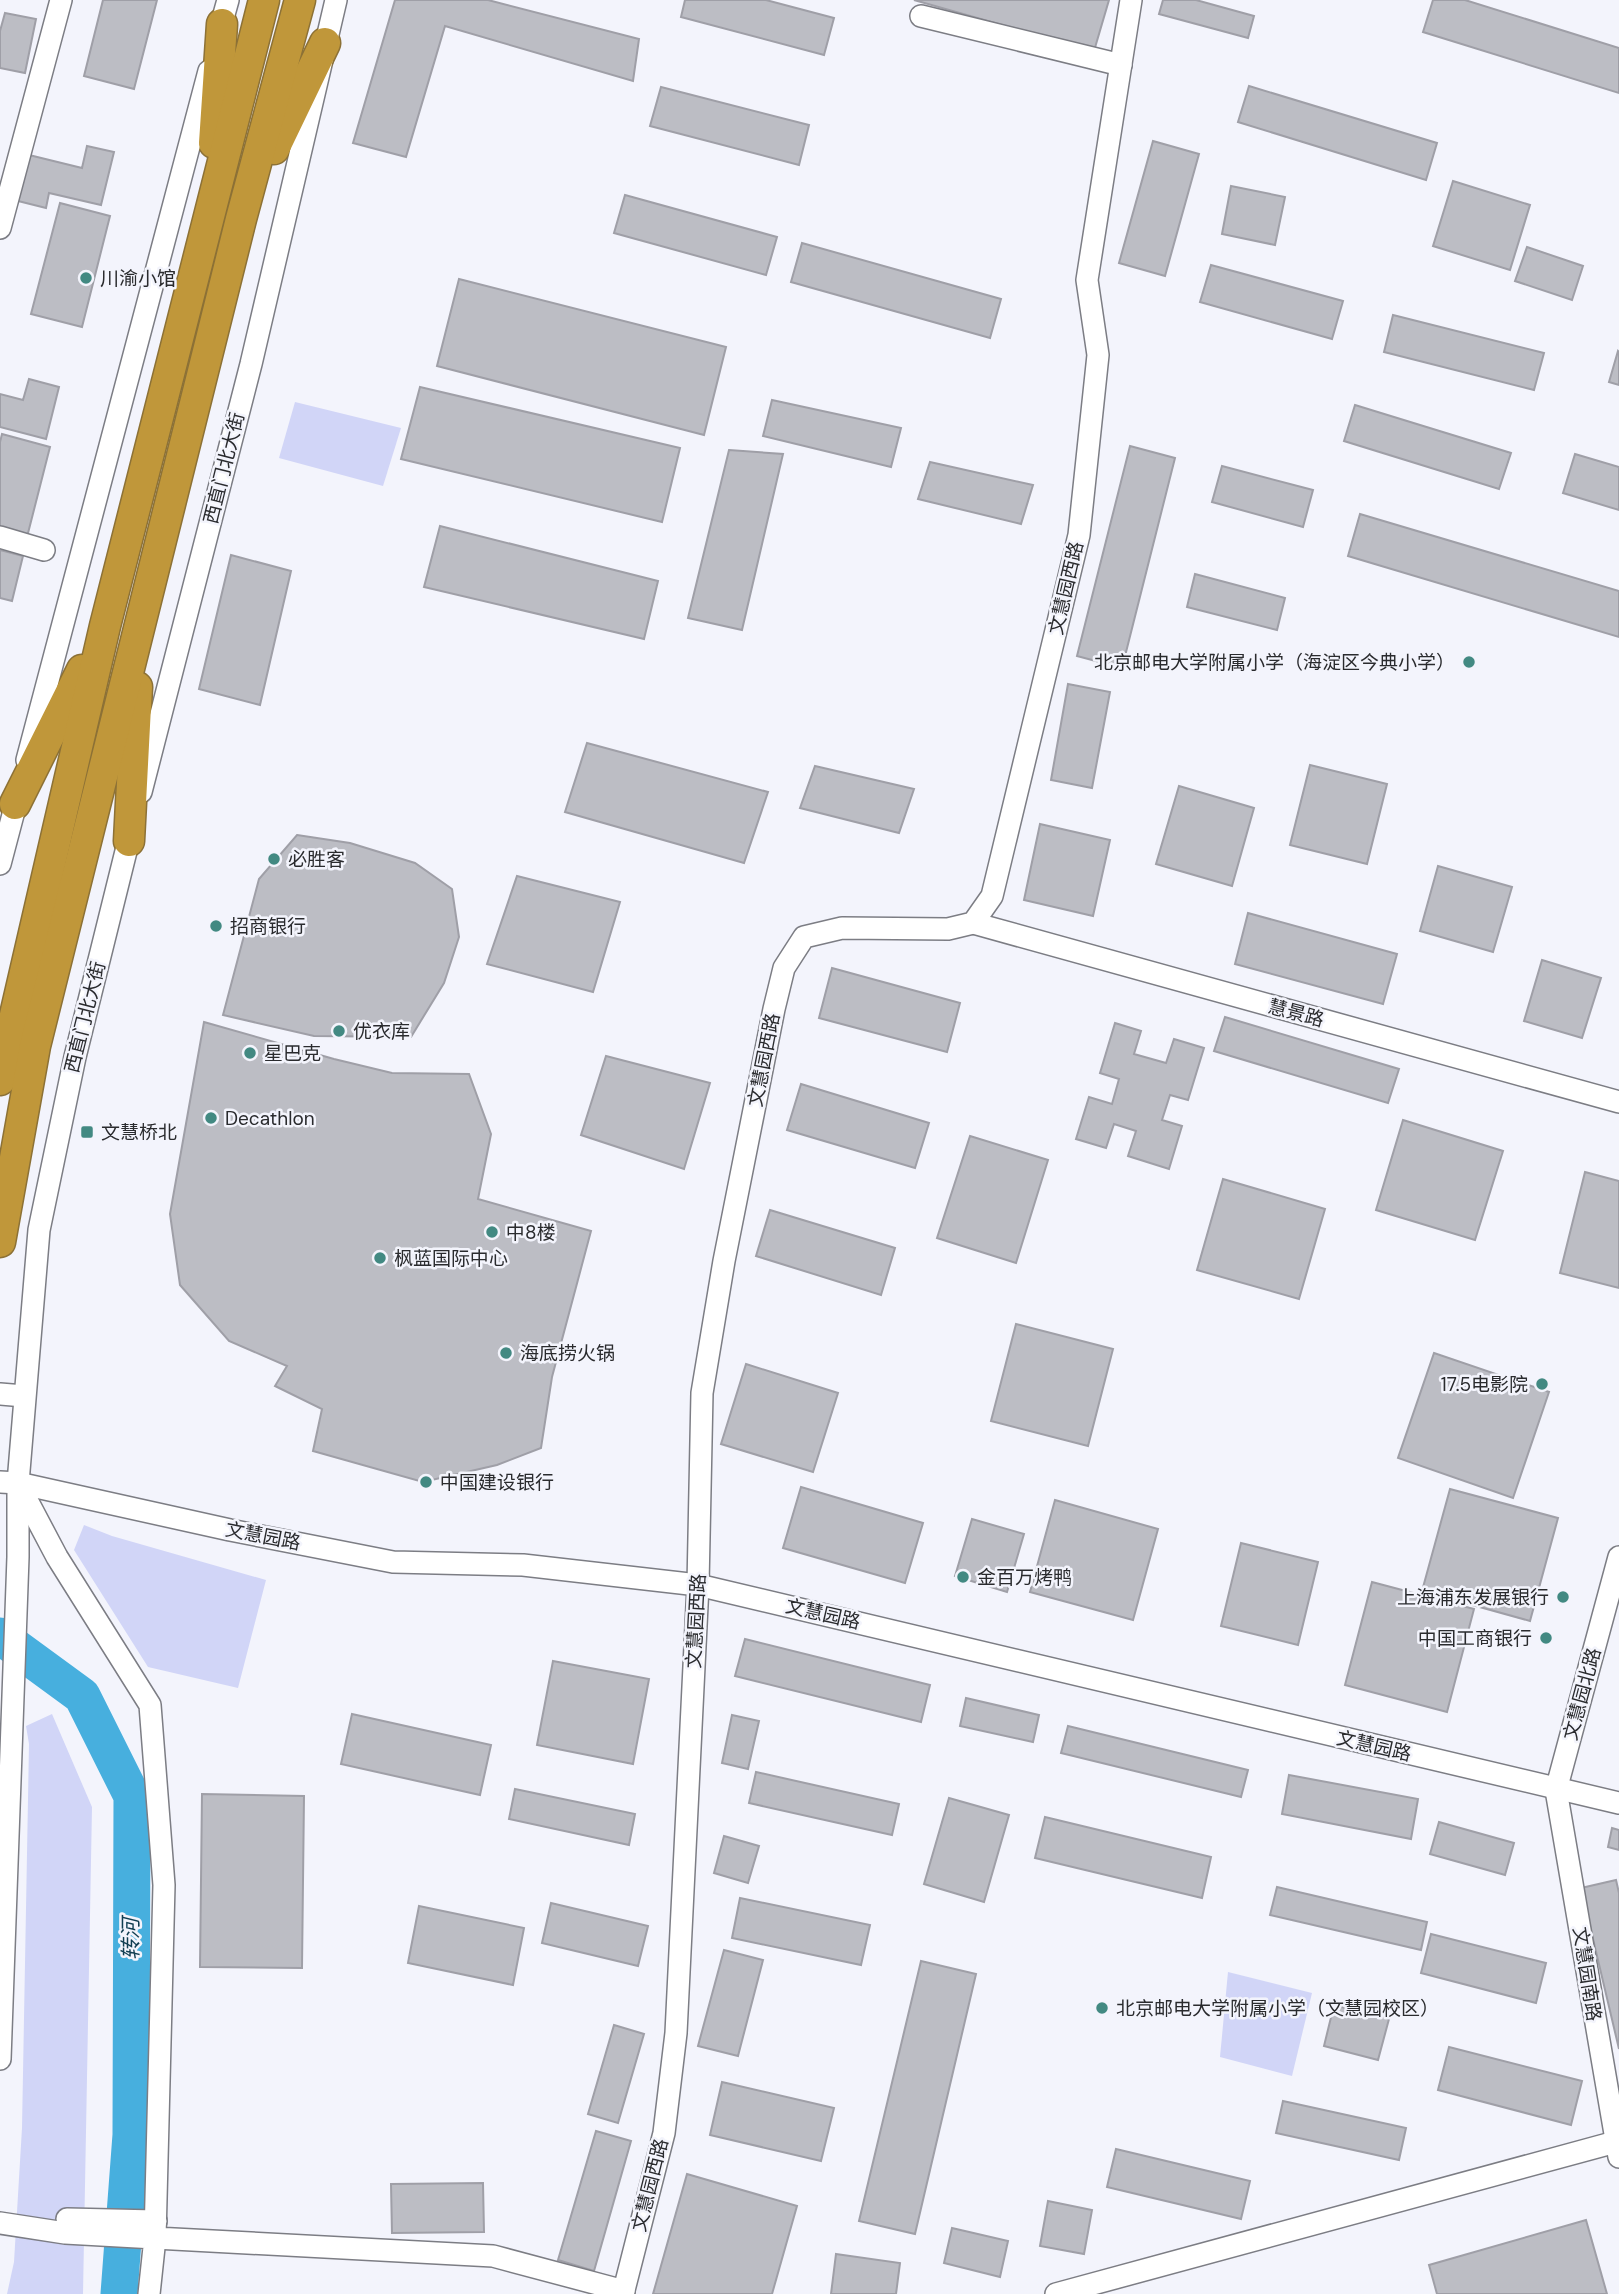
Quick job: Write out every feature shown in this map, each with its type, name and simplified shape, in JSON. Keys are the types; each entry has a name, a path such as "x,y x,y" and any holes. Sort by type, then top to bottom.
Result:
{"highway":[{"path":"0,1080 105,626 264,0"},
{"path":"0,1242 35,1046 240,219 300,0"},
{"path":"210,206 225,12"},
{"path":"240,219 325,43"},
{"path":"129,841 140,618"},
{"path":"15,804 105,626"}],"street":[{"path":"0,228 6,185 61,0"},
{"name":"西直门北大街","path":"0,2059 12,1690 9,1483 24,1396 40,1230 75,1057 251,364 336,0"},
{"name":"文慧园西路","path":"623,2293 664,2133 676,2033 698,1585 702,1393 724,1261 784,968 804,937 842,928 948,929 973,923 992,897 1079,535 1098,355 1087,280 1131,0"},
{"path":"0,864 225,12"},
{"path":"921,16 1121,65"},
{"path":"0,537 44,550"},
{"name":"慧景路","path":"973,923 1619,1102"},
{"path":"0,1394 24,1396"},
{"path":"9,1483 150,1705 164,1885 155,2230 149,2294"},
{"name":"文慧园路","path":"9,1483 393,1562 523,1565 698,1585 1619,1803"},
{"name":"文慧园北路","path":"1556,1790 1619,1557"},
{"name":"文慧园南路","path":"1556,1790 1618,2147"},
{"path":"1056,2294 1618,2147"},
{"path":"0,2222 155,2230 493,2256 623,2293"}],"shaded area":[{"path":"295,402 401,428 383,486 279,458"},
{"path":"84,1525 112,1536 266,1580 238,1688 148,1667 74,1550"},
{"path":"52,1714 92,1807 83,2294 7,2294 14,2262 22,2128 29,1744 26,1726"},
{"path":"1228,1972 1312,1993 1292,2076 1220,2057"}],"building":[{"path":"103,0 157,0 134,89 84,76"},
{"path":"395,0 488,0 639,39 633,81 445,26 406,157 353,143"},
{"path":"685,0 766,0 834,18 824,55 681,17"},
{"path":"914,0 1109,0 1094,51"},
{"path":"1163,0 1196,0 1254,16 1248,38 1159,14"},
{"path":"1433,0 1465,0 1619,48 1619,93 1423,32"},
{"path":"5,13 36,19 25,73 0,68 0,31"},
{"path":"1249,86 1437,143 1426,180 1238,122"},
{"path":"661,87 809,125 799,165 650,126"},
{"path":"1153,141 1199,154 1165,276 1119,263"},
{"path":"87,146 114,152 101,205 49,193 46,208 14,200 25,154 82,168"},
{"path":"1453,181 1530,205 1510,270 1433,246"},
{"path":"1231,186 1285,197 1275,245 1222,234"},
{"path":"625,195 777,237 766,275 614,233"},
{"path":"60,203 110,216 82,327 31,314"},
{"path":"802,243 1001,299 990,338 791,282"},
{"path":"1527,247 1583,266 1572,300 1515,281"},
{"path":"1211,265 1343,301 1332,339 1200,302"},
{"path":"459,279 726,347 704,435 437,366"},
{"path":"1393,315 1544,353 1534,390 1384,352"},
{"path":"1619,352 1619,385 1609,382"},
{"path":"29,379 59,387 46,439 0,427 0,394 23,400"},
{"path":"420,387 680,448 662,522 401,459"},
{"path":"772,400 901,428 891,467 763,436"},
{"path":"1355,405 1511,453 1499,489 1344,441"},
{"path":"2,434 50,447 26,541 0,534"},
{"path":"1130,446 1175,458 1122,668 1077,656"},
{"path":"729,450 783,454 742,630 688,618"},
{"path":"1575,454 1619,467 1619,510 1563,493"},
{"path":"930,462 1033,485 1021,524 918,499"},
{"path":"1222,466 1313,490 1303,527 1212,502"},
{"path":"1360,514 1619,591 1619,637 1348,556"},
{"path":"440,526 658,581 644,639 424,587"},
{"path":"0,550 23,556 12,601 0,598"},
{"path":"231,555 291,571 260,705 199,689"},
{"path":"1195,574 1285,598 1277,630 1187,607"},
{"path":"1068,684 1110,692 1092,788 1051,780"},
{"path":"587,743 768,792 744,863 565,812"},
{"path":"1310,765 1387,784 1367,864 1290,845"},
{"path":"815,766 914,789 899,833 800,808"},
{"path":"1179,786 1254,808 1232,886 1156,864"},
{"path":"1040,824 1110,840 1093,916 1024,900"},
{"path":"297,835 350,843 415,863 452,889 459,937 444,983 411,1037 314,1036 223,1015 259,879"},
{"path":"1438,866 1512,887 1493,952 1420,931"},
{"path":"517,876 620,902 593,992 487,964"},
{"path":"1248,913 1397,954 1383,1004 1235,964"},
{"path":"1542,960 1601,978 1582,1038 1524,1021"},
{"path":"832,968 960,1003 947,1052 819,1018"},
{"path":"1225,1017 1399,1069 1388,1103 1214,1051"},
{"name":"枫蓝国际中心","path":"204,1022 392,1073 469,1074 491,1134 478,1199 591,1231 552,1377 541,1448 497,1465 423,1482 313,1451 322,1409 275,1386 287,1366 229,1341 180,1285 170,1214"},
{"path":"1115,1023 1141,1031 1134,1054 1166,1063 1174,1039 1204,1048 1188,1100 1170,1095 1162,1120 1182,1126 1169,1169 1128,1156 1136,1131 1114,1124 1106,1148 1076,1139 1089,1097 1112,1104 1119,1079 1100,1073"},
{"path":"606,1056 710,1083 684,1169 581,1135"},
{"path":"801,1084 929,1123 915,1168 787,1130"},
{"path":"1403,1120 1503,1151 1475,1240 1376,1210"},
{"path":"970,1136 1048,1160 1016,1263 937,1238"},
{"path":"1585,1172 1619,1181 1619,1288 1560,1273"},
{"path":"1223,1179 1325,1209 1299,1299 1197,1270"},
{"path":"770,1210 895,1248 881,1295 756,1256"},
{"path":"1016,1324 1113,1349 1088,1446 991,1421"},
{"path":"1434,1353 1549,1392 1513,1498 1398,1458"},
{"path":"746,1364 838,1393 813,1472 721,1444"},
{"path":"801,1487 923,1523 905,1583 783,1548"},
{"path":"1450,1489 1558,1518 1530,1621 1422,1591"},
{"path":"1055,1500 1158,1529 1133,1620 1030,1592"},
{"path":"972,1519 1024,1534 1007,1592 955,1576"},
{"path":"1241,1543 1318,1562 1298,1645 1221,1626"},
{"path":"1372,1582 1474,1609 1447,1712 1345,1685"},
{"path":"745,1639 930,1685 921,1722 735,1676"},
{"path":"553,1661 649,1679 633,1764 537,1745"},
{"path":"966,1698 1039,1715 1033,1742 960,1726"},
{"path":"352,1714 491,1745 480,1795 341,1764"},
{"path":"732,1715 759,1721 748,1769 722,1763"},
{"path":"1068,1726 1248,1770 1241,1797 1061,1753"},
{"path":"756,1772 899,1804 892,1835 749,1803"},
{"path":"1289,1775 1418,1799 1411,1839 1282,1814"},
{"path":"515,1789 635,1814 629,1845 509,1819"},
{"path":"202,1794 304,1796 302,1968 200,1967"},
{"path":"949,1798 1009,1815 984,1902 924,1884"},
{"path":"1045,1817 1211,1857 1202,1898 1035,1858"},
{"path":"1439,1822 1514,1843 1505,1875 1430,1854"},
{"path":"1612,1828 1619,1830 1619,1850 1608,1847"},
{"path":"724,1836 759,1846 748,1883 714,1873"},
{"path":"1616,1880 1619,1893 1619,2049 1581,1888"},
{"path":"1277,1887 1427,1922 1421,1950 1270,1915"},
{"path":"740,1898 870,1925 861,1965 732,1938"},
{"path":"551,1903 648,1926 638,1966 542,1943"},
{"path":"419,1906 524,1928 513,1985 408,1963"},
{"path":"1431,1934 1546,1963 1536,2003 1421,1973"},
{"path":"724,1950 763,1960 738,2056 698,2046"},
{"path":"921,1961 976,1974 915,2234 859,2221"},
{"path":"1334,2005 1389,2019 1378,2060 1324,2046"},
{"path":"614,2025 644,2034 618,2123 588,2114"},
{"path":"1449,2047 1582,2081 1571,2125 1438,2090"},
{"path":"722,2082 834,2108 821,2161 710,2135"},
{"path":"1283,2101 1406,2128 1399,2160 1276,2133"},
{"path":"596,2131 631,2141 594,2271 558,2260"},
{"path":"1116,2149 1250,2181 1241,2219 1107,2187"},
{"path":"687,2174 797,2206 772,2294 653,2294"},
{"path":"483,2183 484,2232 392,2233 391,2184"},
{"path":"1048,2201 1092,2210 1084,2254 1040,2246"},
{"path":"1586,2220 1607,2294 1437,2294 1429,2265"},
{"path":"952,2228 1008,2241 1000,2277 944,2263"},
{"path":"836,2254 900,2263 896,2294 831,2294"}],"waterway":[{"name":"转河","path":"0,1636 82,1696 132,1796 131,2135 119,2294"}],"place":[{"name":"川渝小馆","path":"86,278"},
{"name":"北京邮电大学附属小学（海淀区今典小学）","path":"1469,662"},
{"name":"必胜客","path":"274,859"},
{"name":"招商银行","path":"216,926"},
{"name":"优衣库","path":"339,1031"},
{"name":"星巴克","path":"250,1053"},
{"name":"Decathlon","path":"211,1118"},
{"name":"文慧桥北","path":"87,1132"},
{"name":"中8楼","path":"492,1232"},
{"name":"枫蓝国际中心","path":"380,1258"},
{"name":"海底捞火锅","path":"506,1353"},
{"name":"17.5电影院","path":"1542,1384"},
{"name":"中国建设银行","path":"426,1482"},
{"name":"金百万烤鸭","path":"963,1577"},
{"name":"上海浦东发展银行","path":"1563,1597"},
{"name":"中国工商银行","path":"1546,1638"},
{"name":"北京邮电大学附属小学（文慧园校区）","path":"1102,2008"}]}
